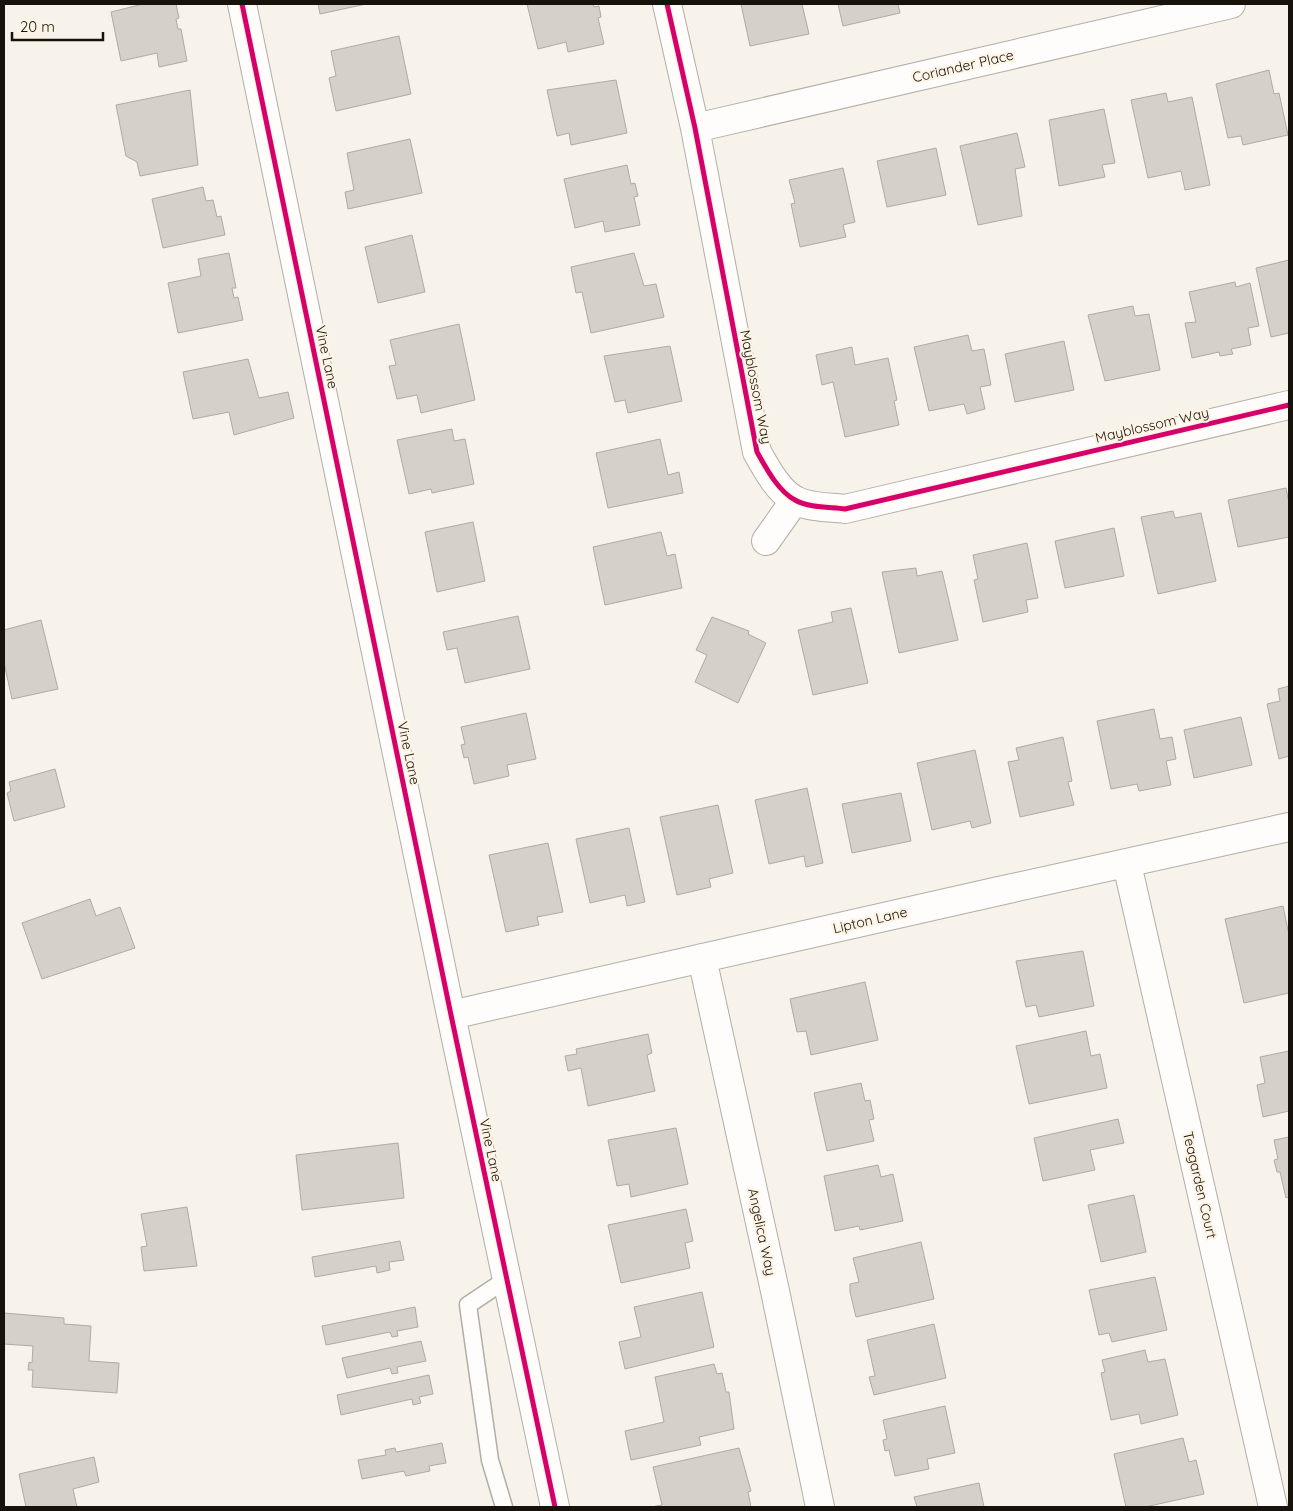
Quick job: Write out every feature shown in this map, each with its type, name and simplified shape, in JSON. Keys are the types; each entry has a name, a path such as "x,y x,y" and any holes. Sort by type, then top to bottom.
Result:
{"street":[{"name":"Vine Lane","path":"242,4 451,1015 555,1507"},
{"name":"Mayblossom Way","path":"667,4 695,128 757,452 774,482 795,500 816,506 845,509 1289,405"},
{"name":"Coriander Place","path":"695,128 1231,4"},
{"path":"766,541 795,500"},
{"name":"Lipton Lane","path":"451,1015 1289,827"},
{"name":"Teagarden Court","path":"1127,864 1272,1507"},
{"name":"Angelica Way","path":"702,958 820,1507"}],"lane":[{"path":"504,1507 490,1460 468,1305 507,1279"}],"building":[{"path":"143,4 176,4 179,18 176,19 178,29 181,29 187,61 159,67 157,53 121,61 111,12"},
{"path":"318,4 366,4 320,14"},
{"path":"527,4 593,4 594,7 599,6 601,17 598,18 604,44 568,52 566,42 538,49"},
{"path":"741,4 802,4 809,34 750,46"},
{"path":"838,4 898,4 900,13 843,26"},
{"path":"399,36 411,94 336,111 329,78 336,76 331,51"},
{"path":"1269,70 1274,94 1279,93 1288,135 1243,145 1241,136 1228,138 1216,84"},
{"path":"616,80 627,133 571,145 569,133 557,136 547,90"},
{"path":"190,90 198,165 140,176 137,162 126,156 116,105"},
{"path":"1166,93 1168,102 1192,97 1210,185 1185,190 1181,171 1148,178 1131,100"},
{"path":"1104,109 1115,163 1102,165 1105,177 1059,186 1049,120"},
{"path":"1017,133 1025,167 1015,169 1022,216 978,225 960,146"},
{"path":"410,139 422,193 348,209 345,192 354,190 347,153"},
{"path":"936,148 946,195 887,207 877,161"},
{"path":"627,165 631,184 635,183 638,196 634,197 640,225 605,232 603,221 575,228 564,179"},
{"path":"843,168 855,222 843,225 846,237 800,247 791,204 795,203 789,180"},
{"path":"203,187 206,201 213,200 217,217 221,216 225,235 163,248 152,199"},
{"path":"412,235 425,292 378,303 365,247"},
{"path":"229,253 236,288 232,288 234,298 238,297 243,320 178,333 168,283 201,276 198,259"},
{"path":"634,253 644,286 656,284 664,317 591,333 582,292 576,293 571,267"},
{"path":"1289,260 1289,333 1271,337 1256,268"},
{"path":"1235,282 1236,287 1250,283 1259,326 1248,328 1251,345 1231,349 1233,354 1220,356 1219,352 1192,358 1185,323 1196,322 1189,292"},
{"path":"1133,306 1135,316 1149,314 1160,370 1105,381 1088,315"},
{"path":"459,324 475,400 421,413 417,395 397,399 389,366 396,365 390,340"},
{"path":"968,335 972,351 984,349 991,385 980,387 985,409 967,414 964,404 929,411 914,347"},
{"path":"1064,341 1074,390 1015,402 1005,354"},
{"path":"670,346 682,401 628,413 625,400 615,402 604,356"},
{"path":"852,347 855,365 888,358 897,400 894,401 899,425 845,437 833,382 822,385 816,355"},
{"path":"248,359 259,398 288,392 294,418 234,435 229,412 193,419 183,372"},
{"path":"452,429 454,441 465,439 474,484 432,493 431,489 409,494 397,440"},
{"path":"660,439 668,475 679,472 683,493 608,508 596,453"},
{"path":"1286,488 1289,503 1289,537 1238,547 1228,500"},
{"path":"1173,511 1175,518 1201,513 1216,581 1158,594 1141,517"},
{"path":"473,522 485,581 437,592 425,532"},
{"path":"1114,528 1124,576 1065,588 1055,541"},
{"path":"661,532 667,556 675,554 682,588 605,605 593,547"},
{"path":"1027,543 1038,598 1026,600 1028,612 983,622 974,580 978,579 973,555"},
{"path":"916,568 917,576 942,571 958,640 899,653 882,572"},
{"path":"851,608 868,683 813,695 798,630 833,622 831,612"},
{"path":"518,616 530,669 465,683 457,648 447,650 443,632"},
{"path":"712,617 749,631 748,634 766,643 738,703 695,682 707,655 696,650"},
{"path":"41,620 58,689 12,699 4,663 4,630"},
{"path":"1289,686 1289,756 1279,759 1267,704 1280,701 1278,689"},
{"path":"1154,709 1160,739 1172,737 1176,759 1166,761 1171,785 1139,791 1137,784 1111,789 1097,721"},
{"path":"526,713 536,759 507,765 509,776 474,784 468,757 464,758 461,745 465,744 461,727"},
{"path":"1241,717 1252,765 1194,778 1184,730"},
{"path":"1063,737 1072,781 1068,782 1074,805 1020,817 1008,762 1019,760 1016,748"},
{"path":"975,750 991,823 972,828 970,821 932,830 917,763"},
{"path":"55,769 65,807 14,821 7,793 11,791 9,782"},
{"path":"807,788 823,863 806,867 804,856 769,864 755,800"},
{"path":"901,793 911,841 852,853 842,804"},
{"path":"718,805 733,873 709,879 711,887 677,895 660,817"},
{"path":"629,828 645,902 627,906 625,895 590,903 576,839"},
{"path":"548,843 563,912 537,917 539,925 506,932 489,855"},
{"path":"90,899 96,916 120,907 135,948 42,979 22,923"},
{"path":"1283,906 1289,935 1289,993 1244,1003 1225,919"},
{"path":"1083,951 1094,1006 1039,1017 1036,1005 1026,1007 1016,961"},
{"path":"865,982 878,1040 811,1055 806,1031 797,1032 790,999"},
{"path":"1086,1031 1091,1056 1100,1054 1107,1088 1029,1104 1016,1046"},
{"path":"648,1034 652,1053 647,1055 655,1091 588,1106 581,1068 568,1071 565,1056 577,1054 576,1049"},
{"path":"1289,1051 1289,1111 1263,1117 1257,1085 1265,1083 1260,1057"},
{"path":"861,1083 865,1101 870,1100 874,1119 869,1120 874,1141 827,1151 814,1093"},
{"path":"1118,1119 1124,1143 1090,1150 1095,1170 1043,1181 1034,1138"},
{"path":"676,1128 688,1184 631,1197 629,1184 617,1186 608,1140"},
{"path":"1289,1137 1289,1197 1286,1198 1280,1172 1277,1172 1274,1160 1278,1159 1274,1140"},
{"path":"398,1143 404,1198 302,1210 296,1155"},
{"path":"878,1165 881,1177 893,1174 903,1221 860,1230 859,1226 835,1231 824,1176"},
{"path":"1134,1195 1146,1252 1101,1262 1088,1205"},
{"path":"187,1207 197,1266 144,1271 141,1247 147,1246 141,1214"},
{"path":"686,1209 693,1241 685,1243 690,1268 621,1283 608,1225"},
{"path":"400,1241 404,1260 389,1262 390,1270 377,1273 376,1266 315,1277 312,1257"},
{"path":"921,1242 934,1299 856,1317 850,1284 859,1282 853,1258"},
{"path":"1155,1277 1167,1330 1112,1342 1109,1333 1099,1335 1089,1290"},
{"path":"702,1292 714,1347 625,1369 619,1342 641,1337 634,1307"},
{"path":"415,1307 418,1327 397,1331 398,1336 392,1337 390,1332 326,1345 322,1326"},
{"path":"4,1313 64,1318 64,1324 91,1326 89,1361 119,1363 117,1393 32,1387 33,1370 28,1370 29,1362 32,1363 33,1346 4,1344"},
{"path":"934,1324 946,1378 874,1395 869,1377 875,1376 867,1340"},
{"path":"421,1341 426,1361 397,1367 398,1373 392,1374 390,1368 347,1378 342,1358"},
{"path":"1145,1350 1148,1362 1165,1359 1178,1415 1141,1424 1139,1414 1111,1420 1101,1373 1105,1372 1102,1360"},
{"path":"714,1364 717,1374 722,1373 726,1392 729,1392 734,1429 699,1437 701,1445 631,1460 625,1431 664,1422 655,1377"},
{"path":"429,1375 433,1394 419,1397 421,1403 413,1405 412,1399 341,1415 337,1395"},
{"path":"945,1406 955,1453 927,1459 929,1469 895,1476 889,1450 885,1451 883,1440 887,1439 883,1420"},
{"path":"1183,1438 1189,1462 1196,1460 1204,1494 1145,1507 1126,1507 1114,1454"},
{"path":"442,1443 446,1463 429,1466 430,1471 406,1476 404,1471 362,1479 358,1460 386,1455 385,1450 395,1448 396,1452"},
{"path":"739,1448 751,1491 748,1492 751,1507 651,1507 662,1505 653,1467"},
{"path":"94,1457 99,1482 73,1489 77,1507 26,1507 19,1474"},
{"path":"979,1483 984,1507 917,1507 914,1497"}],"cycle path":[{"path":"242,4 451,1015 555,1507"},
{"path":"667,4 695,128 757,452 778,485 795,500 813,506 845,509 1289,405"}]}
